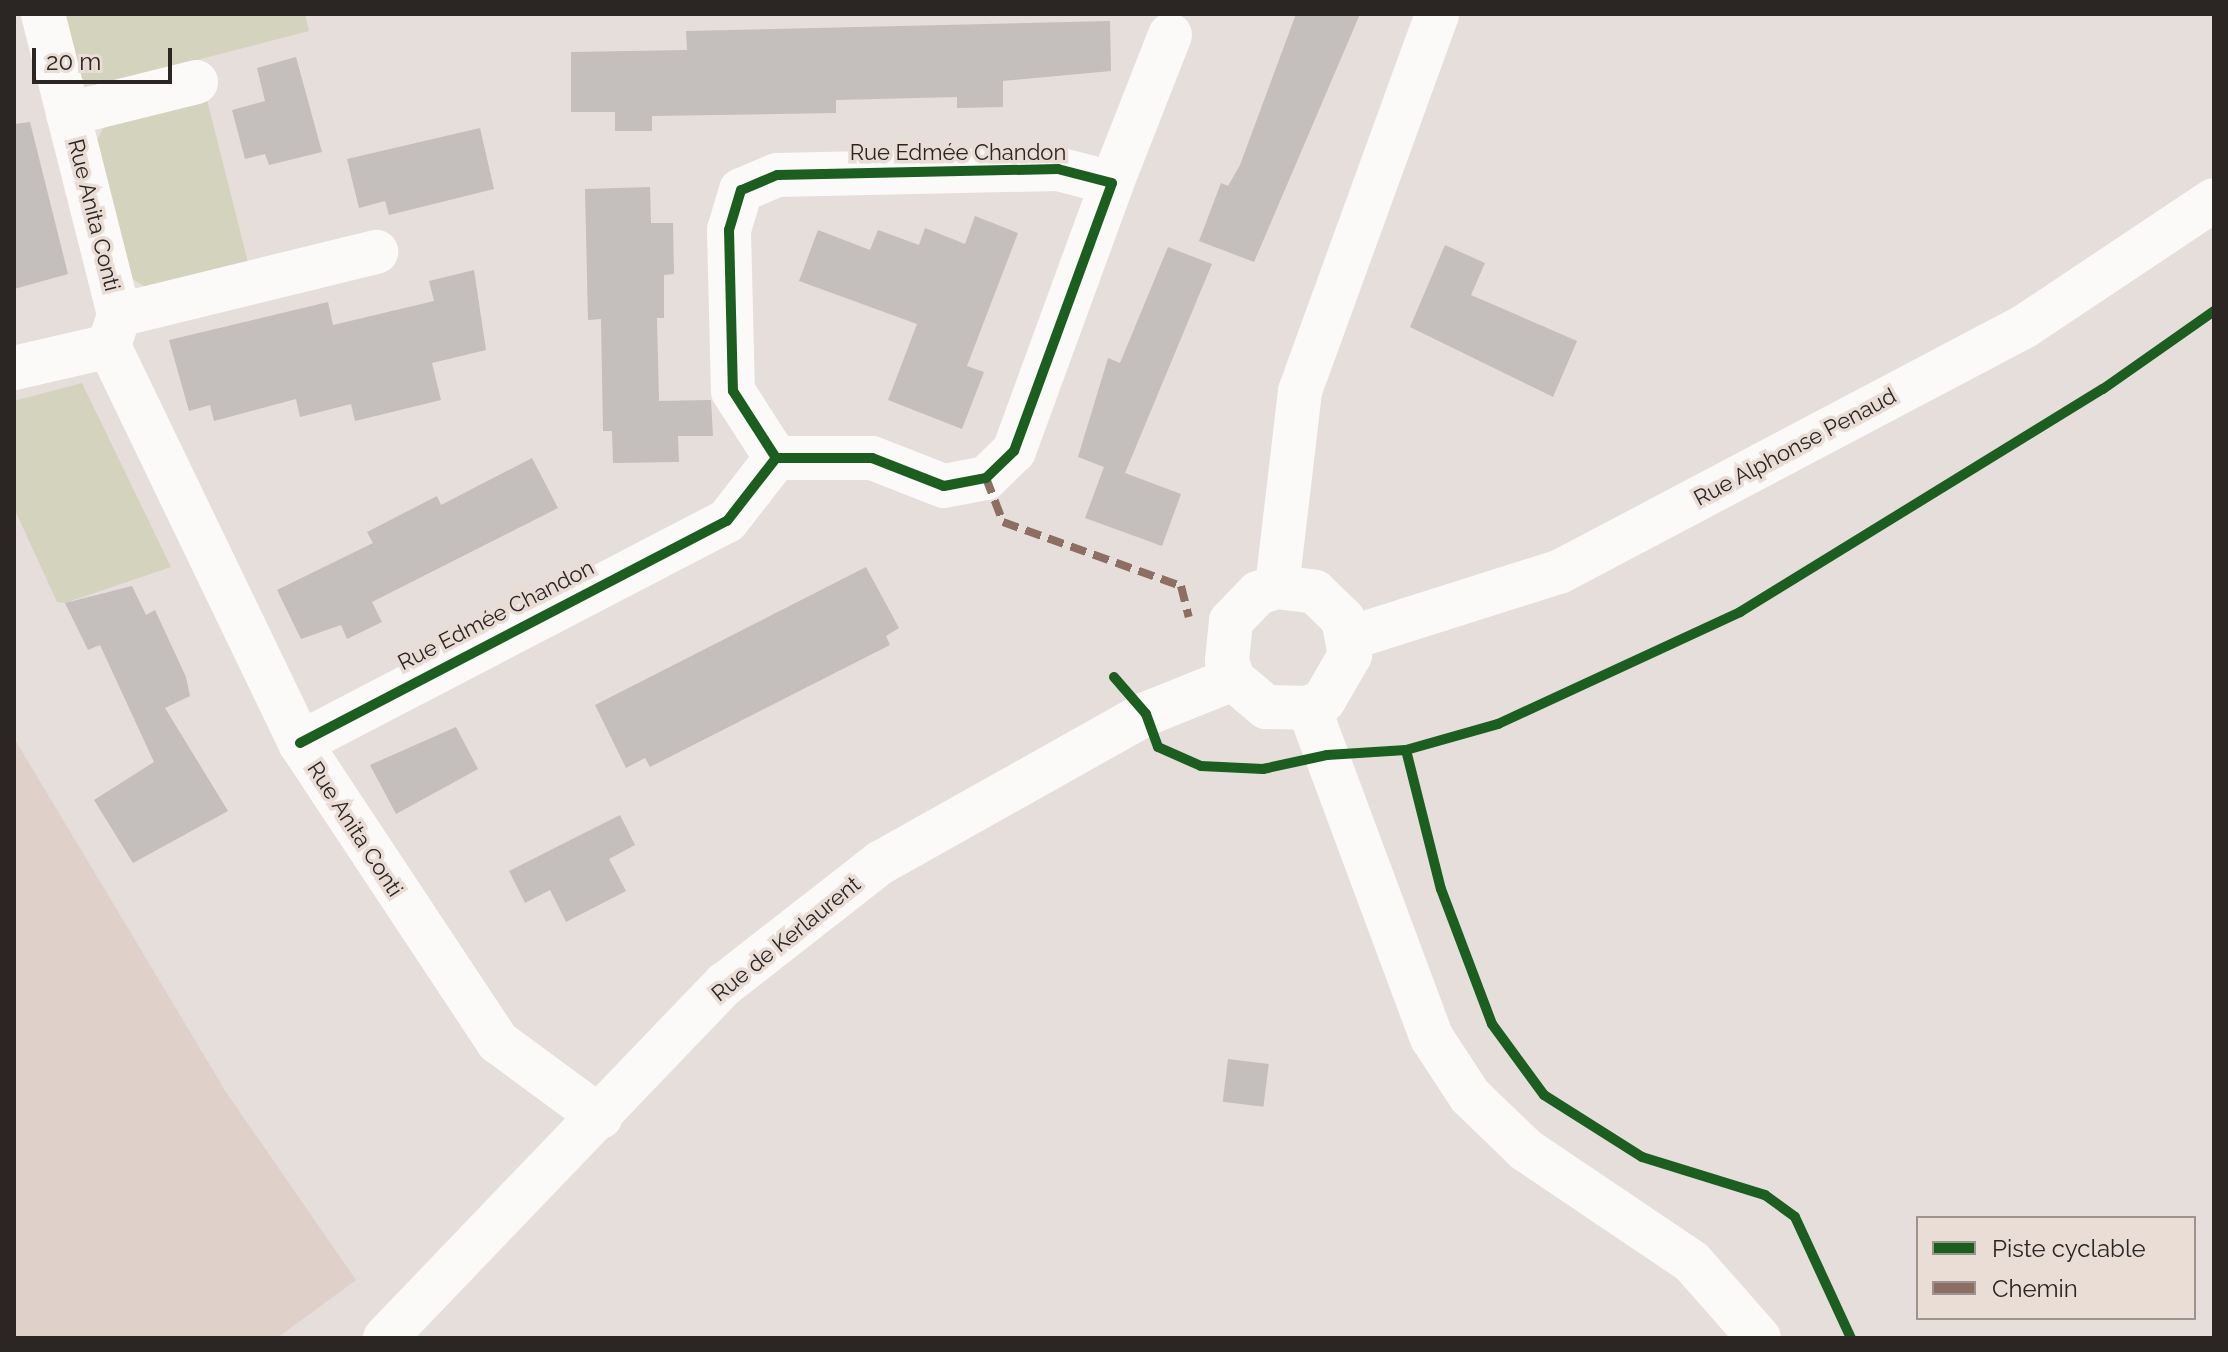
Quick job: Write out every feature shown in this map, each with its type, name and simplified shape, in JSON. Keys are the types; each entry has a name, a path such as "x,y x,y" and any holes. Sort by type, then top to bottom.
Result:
{"street":[{"name":"Rue Anita Conti","path":"43,14 68,114 114,330 300,743 498,1042 600,1117"},
{"path":"1277,587 1300,391 1437,14"},
{"path":"776,458 872,458 944,486 986,478 1014,451 1170,35"},
{"name":"Rue Anita Conti","path":"68,114 196,82"},
{"name":"Rue Edmée Chandon","path":"300,743 727,521 776,458 733,391 729,230 741,190 777,175 1058,169 1112,183"},
{"name":"Rue Alphonse Penaud","path":"1350,638 1561,571 2025,326 2214,200"},
{"name":"Rue Anita Conti","path":"114,330 376,252"},
{"path":"14,368 114,330"},
{"path":"1277,587 1323,598 1350,638 1346,672 1316,704 1266,707 1233,679 1227,661 1231,621 1258,593 1277,587"},
{"name":"Rue de Kerlaurent","path":"385,1338 725,984 880,863 1146,714 1233,679"},
{"path":"1316,704 1432,1038 1470,1096 1526,1150 1692,1262 1759,1338"}],"shaded area":[{"path":"14,738 226,1092 356,1280 277,1338 14,1338"}],"green space":[{"path":"63,14 305,14 309,31 96,86 79,77"},
{"path":"207,100 248,262 147,288 131,278 96,142 105,125"},
{"path":"82,383 171,567 65,603 57,602 14,508 14,401"}],"building":[{"path":"1296,14 1360,14 1254,262 1199,241 1221,183 1228,186 1240,165"},
{"path":"1110,21 1111,71 1003,81 1003,107 957,108 957,97 836,100 836,113 652,116 652,131 615,131 615,112 571,112 571,52 687,50 686,31"},
{"path":"296,57 322,152 269,165 265,154 245,159 232,110 265,101 257,68"},
{"path":"30,122 68,274 14,289 14,124"},
{"path":"480,128 494,189 389,215 385,201 359,208 347,159"},
{"path":"650,187 651,223 673,223 674,274 664,275 664,318 657,318 659,401 711,400 713,436 678,436 679,462 613,463 612,431 603,431 601,319 588,320 585,189"},
{"path":"975,216 1018,233 967,366 984,372 962,429 888,400 917,324 799,281 818,230 870,250 878,230 919,245 925,228 965,244"},
{"path":"1445,245 1485,263 1471,295 1577,341 1553,397 1410,327"},
{"path":"1168,247 1212,264 1125,473 1181,494 1162,546 1085,518 1104,467 1078,457 1108,358 1120,363"},
{"path":"474,270 486,350 432,363 441,400 355,421 351,404 300,417 296,399 214,421 210,405 189,411 169,340 328,302 333,325 434,301 429,281"},
{"path":"532,458 558,508 372,602 382,622 347,639 341,625 301,639 277,590 373,543 367,532 437,496 441,505"},
{"path":"866,567 899,628 886,636 890,645 650,767 645,758 626,768 595,705"},
{"path":"132,586 146,615 155,610 186,677 190,696 165,708 228,811 133,863 94,800 154,762 100,645 88,650 65,603"},
{"path":"456,727 478,769 396,814 370,765"},
{"path":"620,815 635,845 609,859 626,891 566,922 550,890 525,903 509,871"},
{"path":"1228,1059 1269,1064 1263,1107 1223,1102"}],"marked path":[{"path":"986,478 1003,522 1181,586 1189,617"}],"cycle path":[{"path":"300,743 727,521 776,458 872,458 944,486 986,478 1014,451 1112,183 1058,169 777,175 741,190 729,230 733,391 776,458"},
{"path":"1406,750 1498,724 1740,612 2103,389 2214,311"},
{"path":"1114,677 1146,714 1158,747 1201,766 1263,769 1327,755 1406,750 1441,889 1492,1024 1544,1095 1642,1157 1765,1195 1795,1217 1851,1338"}]}
